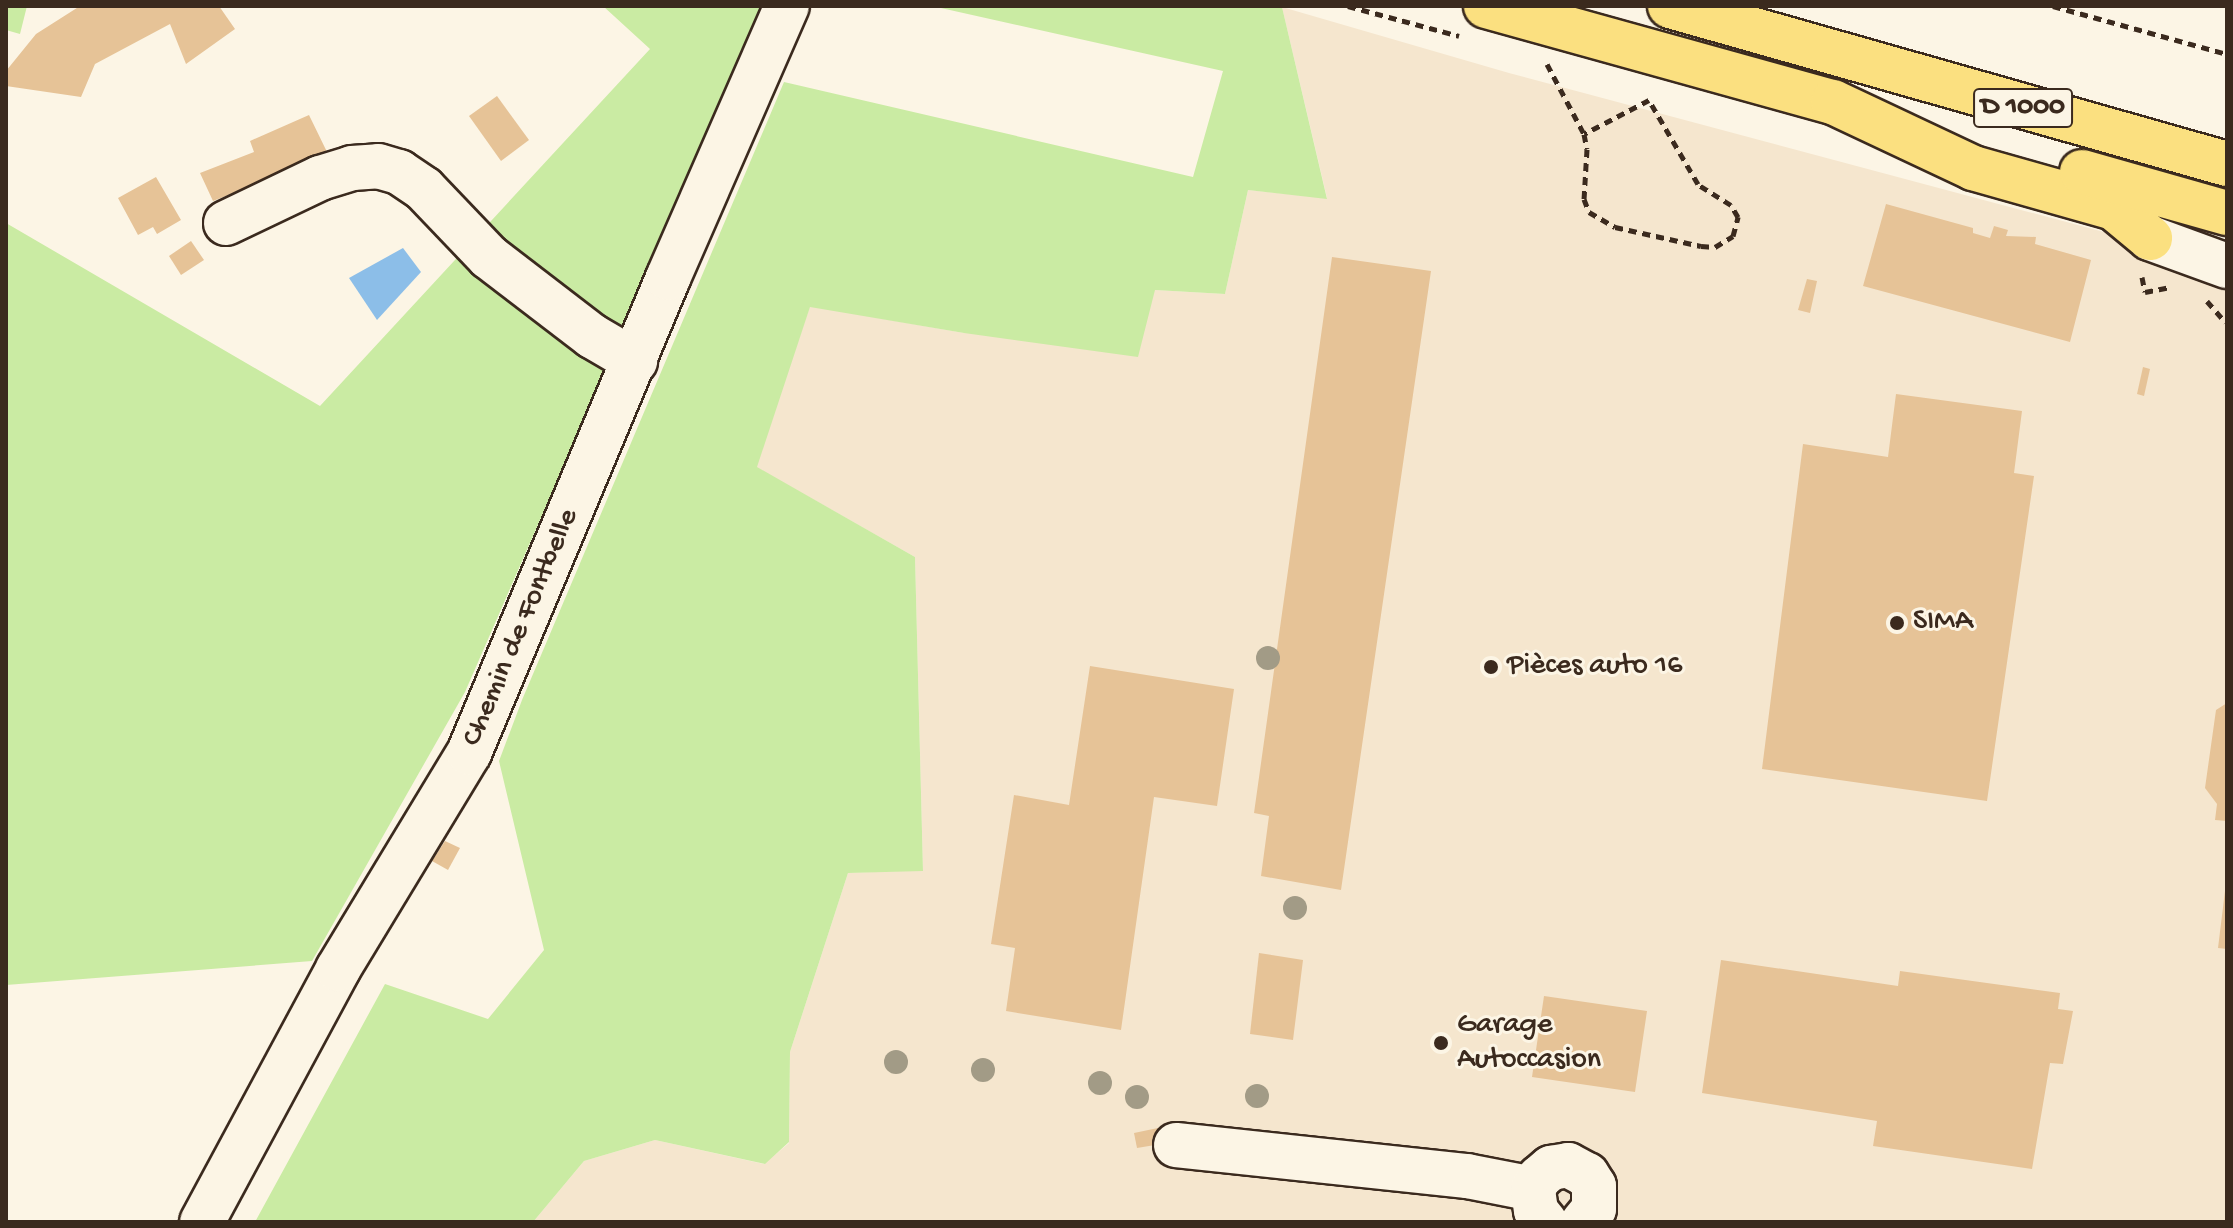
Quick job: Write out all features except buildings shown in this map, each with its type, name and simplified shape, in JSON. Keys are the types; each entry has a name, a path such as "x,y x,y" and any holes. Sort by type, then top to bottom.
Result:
{"main road":[{"name":"D 1000","path":"1486,6 2227,213"},
{"name":"D 1000","path":"1670,6 2227,164"},
{"path":"1833,102 1973,168 2114,208 2150,238"}],"street":[{"name":"Chemin de Fontbelle","path":"202,1222 338,969 469,753 787,6"},
{"path":"226,223 320,178 352,168 378,166 399,172 424,189 489,257 592,336 635,361"},
{"path":"2150,238 2227,266"},
{"path":"1176,1145 1467,1176 1539,1206 1539,1178 1551,1168 1568,1165 1580,1169 1594,1186 1596,1199 1583,1222"}],"path":[{"path":"2053,6 2227,54"},
{"path":"1544,59 1584,134 1587,149 1584,199 1589,212 1601,221 1701,246 1715,247 1733,236 1738,217 1731,205 1698,184 1649,100 1584,134"}],"shaded area":[{"path":"1282,7 1509,73 2227,265 2227,1222 533,1222 584,1161 655,1140 764,1164 789,1143 790,1052 848,873 923,870 915,557 756,467 810,306 964,333 1155,290 1225,294 1248,190 1327,198"}],"green space":[{"path":"6,6 27,6 20,34 6,30"},
{"path":"603,6 764,6 465,692 312,961 6,985 6,223 320,406 650,49"},
{"path":"932,6 1282,7 1327,199 1248,190 1225,294 1155,290 1138,357 964,333 810,307 757,467 915,557 923,871 848,873 790,1052 789,1142 765,1164 655,1140 584,1161 533,1222 255,1222 385,984 488,1019 544,950 499,761 522,700 784,82 1193,177 1223,71"}],"water":[{"path":"403,248 421,272 377,320 349,278"}],"place":[{"name":"SIMA","path":"1897,623"},
{"name":"Pièces auto 16","path":"1491,667"},
{"name":"Garage Autoccasion","path":"1441,1043"}]}
